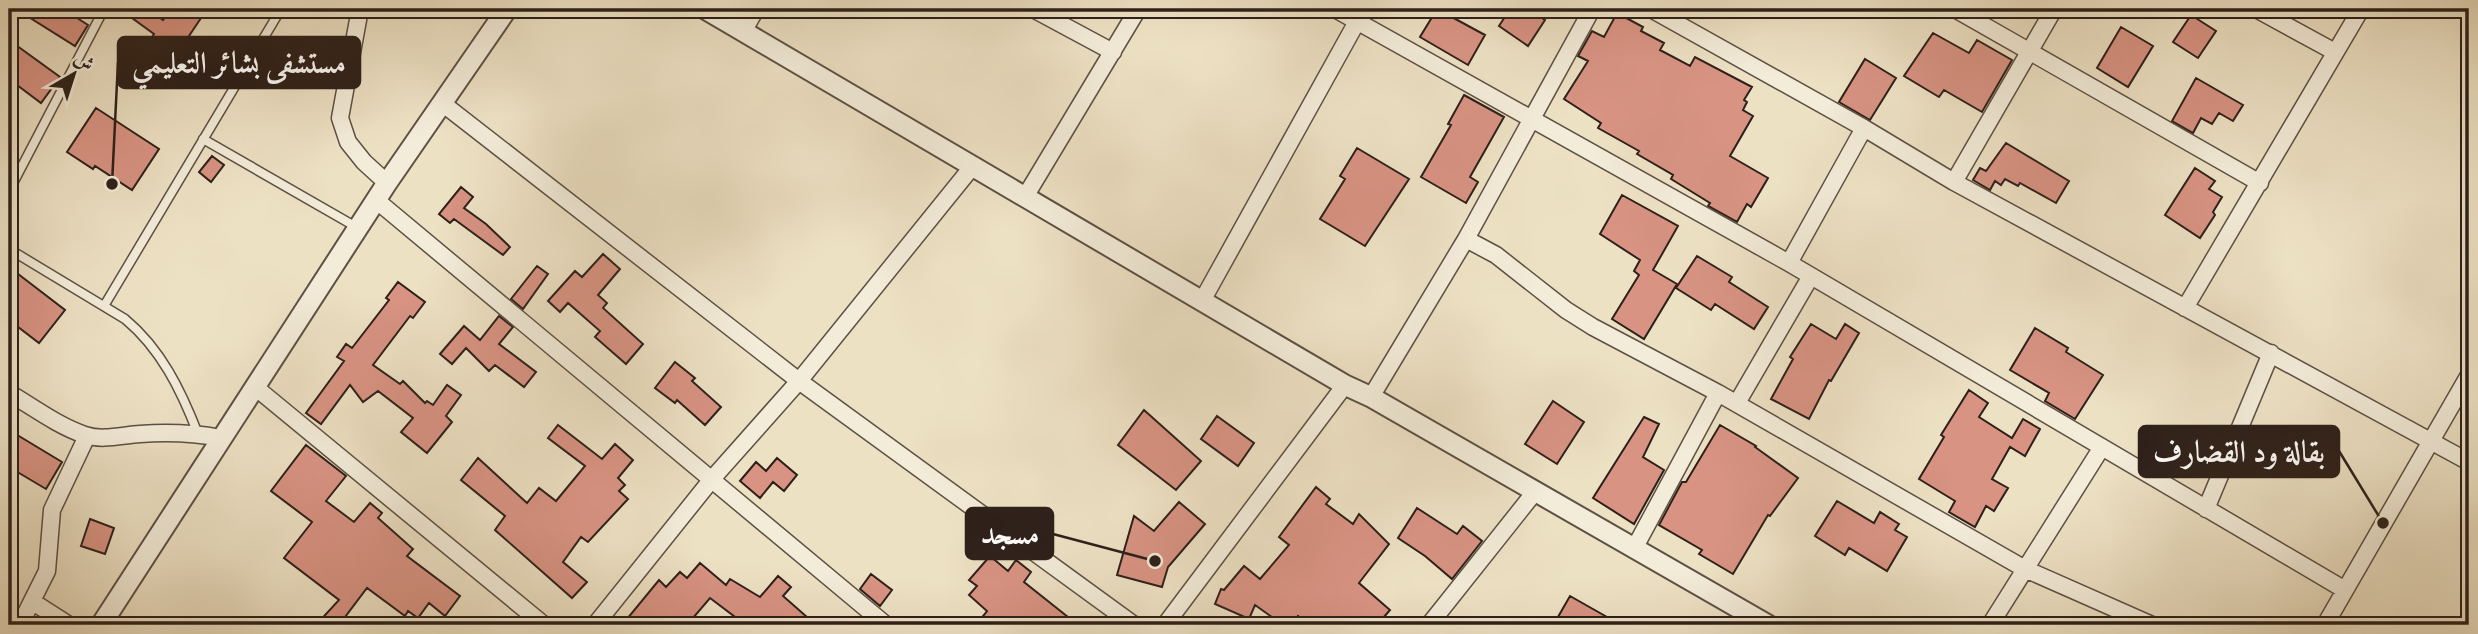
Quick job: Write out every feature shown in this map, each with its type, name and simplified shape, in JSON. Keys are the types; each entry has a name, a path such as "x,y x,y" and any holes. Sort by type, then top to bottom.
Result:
{"street":[{"path":"360,9 340,118 348,142 364,162 387,183"},
{"path":"101,625 387,183 507,9"},
{"path":"705,9 1345,384 1768,625"},
{"path":"744,30 756,9"},
{"path":"1034,9 1113,52"},
{"path":"1025,197 1138,9"},
{"path":"1335,9 1361,15 1531,119 1790,263 2345,590"},
{"path":"1371,397 1466,239 1592,9"},
{"path":"1651,9 1864,128 1954,182 2469,462"},
{"path":"1955,9 2260,183"},
{"path":"1954,182 2054,9"},
{"path":"2256,9 2335,52"},
{"path":"2185,308 2361,9"},
{"path":"1202,301 1361,15"},
{"path":"442,103 799,381 1134,625"},
{"path":"1790,263 1864,128"},
{"path":"595,625 712,479 799,381 972,167"},
{"path":"376,201 886,625"},
{"path":"1466,239 1496,255 1566,310 1593,327 1737,404 2025,569 2152,625"},
{"path":"1737,404 1811,276"},
{"path":"2206,509 2271,353"},
{"path":"2325,625 2469,375"},
{"path":"1166,625 1345,384"},
{"path":"256,387 544,625"},
{"path":"9,393 87,436 170,432 198,433 221,438"},
{"path":"1634,549 1717,393"},
{"path":"20,625 47,571 50,551 48,532 52,510 87,436"},
{"path":"1990,625 2102,447"},
{"path":"1429,625 1534,493"},
{"path":"33,602 69,625"}],"lane":[{"path":"9,191 104,9"},
{"path":"104,306 281,9"},
{"path":"203,139 358,228"},
{"path":"9,249 125,319 151,345 182,394 198,433"}],"building":[{"path":"16,9 63,9 88,25 75,46"},
{"path":"139,9 149,9 163,20 171,9 207,9 169,66 144,50 154,34 132,18"},
{"path":"1437,9 1485,35 1468,65 1420,37"},
{"path":"1510,9 1528,9 1545,20 1528,46 1499,26"},
{"path":"1617,13 1643,27 1641,31 1664,43 1660,50 1690,66 1695,57 1752,87 1744,100 1747,102 1743,110 1753,116 1730,156 1768,178 1751,207 1747,204 1737,222 1708,206 1710,203 1671,179 1673,175 1637,154 1639,151 1598,128 1601,123 1564,99 1588,61 1578,56 1592,31 1604,37"},
{"path":"2191,15 2216,31 2198,58 2173,42"},
{"path":"2121,27 2153,46 2128,87 2097,68"},
{"path":"1933,33 1969,53 1977,40 2012,60 1982,112 1944,90 1939,97 1904,76"},
{"path":"9,40 60,77 41,103 9,79"},
{"path":"1865,59 1896,78 1870,120 1839,102"},
{"path":"2196,78 2243,105 2233,121 2219,113 2212,124 2201,118 2193,133 2172,121"},
{"path":"1464,95 1504,117 1470,177 1478,182 1466,203 1421,177 1451,125 1448,124"},
{"path":"96,108 159,149 132,190 67,152"},
{"path":"2006,143 2069,181 2056,203 2020,183 2018,186 2005,179 2001,185 1995,181 1990,190 1973,180 1980,168 1986,171"},
{"path":"1357,148 1409,179 1365,246 1320,219 1345,179 1340,176"},
{"path":"212,156 224,165 211,182 199,172"},
{"path":"2195,168 2215,181 2209,189 2222,197 2213,212 2215,215 2200,238 2165,215"},
{"path":"461,187 473,197 464,208 510,247 503,255 454,219 450,223 439,214"},
{"path":"1622,195 1678,226 1653,270 1677,284 1644,339 1612,319 1639,275 1634,271 1640,260 1600,234"},
{"path":"603,254 620,269 598,295 607,303 603,308 643,344 626,364 595,337 600,331 568,303 560,312 548,301 575,271 582,277"},
{"path":"1697,256 1732,277 1729,282 1768,307 1754,329 1715,304 1711,310 1676,288"},
{"path":"537,266 548,274 523,309 511,299"},
{"path":"9,267 65,310 39,343 9,320"},
{"path":"398,282 425,302 413,318 410,316 373,365 400,384 403,381 425,403 427,401 433,405 447,385 461,395 446,416 452,422 427,453 401,432 413,418 378,391 363,402 350,385 321,424 306,413 344,361 337,357 346,344 352,348 389,300 386,298"},
{"path":"499,316 513,327 499,344 536,372 524,387 495,365 489,371 466,348 452,364 440,354 464,326 480,340"},
{"path":"1811,324 1836,339 1845,324 1859,333 1831,381 1829,380 1809,419 1771,399 1793,359 1790,357"},
{"path":"2035,328 2068,348 2066,352 2103,375 2075,419 2045,401 2049,393 2010,370"},
{"path":"675,362 695,378 692,381 721,407 705,425 677,400 675,403 655,388"},
{"path":"1969,390 1988,403 1979,417 2012,438 2023,419 2040,429 2025,456 2010,447 1992,479 2008,488 1994,511 1986,506 1975,527 1949,512 1955,501 1919,479 1944,437 1941,435"},
{"path":"1553,401 1584,422 1557,464 1525,444"},
{"path":"1144,410 1201,461 1176,490 1118,445"},
{"path":"1217,416 1254,443 1238,466 1201,439"},
{"path":"1644,417 1659,424 1643,457 1664,470 1634,524 1593,498"},
{"path":"558,425 602,459 615,444 633,460 618,478 625,485 619,491 628,499 588,542 581,537 563,562 587,582 572,598 495,530 505,516 461,480 478,458 527,503 539,488 556,501 585,466 548,438"},
{"path":"1720,425 1756,446 1798,478 1770,516 1768,515 1733,574 1699,554 1702,550 1659,525 1682,482 1686,482"},
{"path":"9,430 62,462 46,489 9,467"},
{"path":"306,445 346,476 326,501 354,522 370,503 382,513 378,518 413,549 407,556 460,596 445,616 429,603 418,618 408,611 405,616 367,588 339,625 316,625 339,600 284,558 312,522 271,491"},
{"path":"777,458 797,475 784,491 773,482 760,498 740,481 756,462 766,471"},
{"path":"1316,487 1330,499 1326,504 1353,524 1359,514 1389,544 1359,583 1390,610 1377,625 1310,625 1298,616 1292,625 1283,625 1255,605 1249,619 1215,604 1221,589 1224,590 1244,566 1260,579 1289,545 1279,537"},
{"path":"1837,501 1874,523 1880,512 1899,524 1895,530 1907,537 1887,571 1849,548 1845,555 1815,536"},
{"path":"1179,502 1205,524 1168,567 1162,587 1117,575 1134,516 1154,531"},
{"path":"1417,508 1457,534 1463,526 1482,541 1452,579 1398,538"},
{"path":"90,519 114,528 105,554 81,546"},
{"path":"990,556 1008,571 1016,560 1031,572 1024,582 1078,625 976,625 987,611 969,595 977,586 969,580"},
{"path":"700,563 726,585 730,579 760,597 778,576 791,587 783,596 816,625 728,625 735,617 710,598 687,625 622,625 659,580 666,587 680,572 687,578"},
{"path":"871,574 892,590 880,606 860,589"},
{"path":"1570,596 1621,625 1588,625 1575,618 1571,625 1558,617"}],"place":[{"name":"مستشفى بشائر التعليمي","path":"112,184"},
{"name":"بقالة ود القضارف","path":"2383,523"},
{"name":"مسجد","path":"1155,561"}]}
